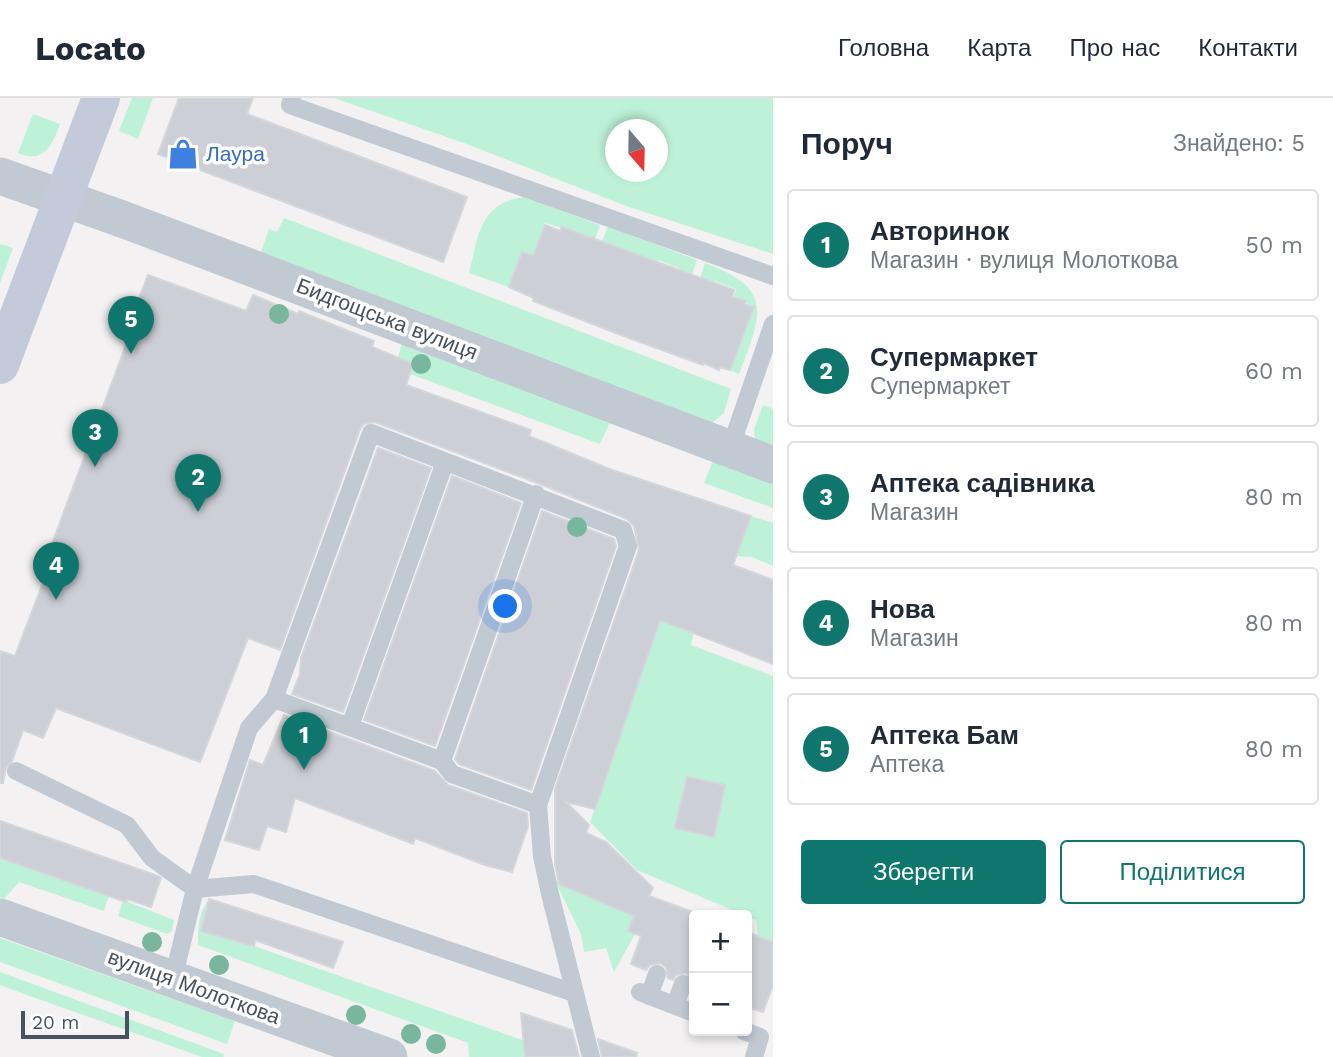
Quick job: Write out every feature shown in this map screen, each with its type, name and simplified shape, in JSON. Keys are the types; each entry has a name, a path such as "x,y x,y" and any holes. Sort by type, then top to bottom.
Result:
{"main road":[{"path":"0,365 101,98"}],"street":[{"name":"Бидгощська вулиця","path":"0,176 773,465"},
{"name":"вулиця Молоткова","path":"0,917 389,1057"}],"lane":[{"path":"292,98 290,105 773,276"},
{"path":"730,449 773,324"},
{"path":"173,979 195,889 249,728 274,699 371,433 536,494 623,530 628,546 538,806 542,856 591,1057"},
{"path":"350,726 445,462"},
{"path":"442,761 536,494"},
{"path":"274,699 442,761 452,774 538,806"},
{"path":"16,771 127,825 152,858 195,889 254,884 574,993"},
{"path":"657,974 644,994 689,1011"},
{"path":"676,1006 683,984"},
{"path":"752,1034 760,1037 754,1057"}],"green space":[{"path":"132,98 153,98 138,139 119,131"},
{"path":"334,98 773,98 773,254 626,206 464,143"},
{"path":"33,114 60,124 46,151 27,156 18,153"},
{"path":"524,197 600,225 594,242 579,233 545,223 533,256 522,253 509,287 469,273 479,234 489,214 509,200"},
{"path":"284,218 731,389 724,413 712,423 261,252 269,229 277,232"},
{"path":"608,226 697,260 691,278 678,273 679,268 658,260 655,267 600,247"},
{"path":"0,244 13,248 0,283"},
{"path":"705,263 742,282 752,293 756,305 757,318 739,374 730,370 754,307 734,296 736,289 714,281 711,286 699,281"},
{"path":"402,343 610,422 600,444 410,374 413,364 398,357"},
{"path":"763,405 773,409 773,446 755,439 754,429"},
{"path":"713,461 773,484 773,508 704,483"},
{"path":"751,516 773,523 773,566 752,557 733,556 723,522 746,531"},
{"path":"660,620 694,632 691,645 773,676 773,942 758,936 752,910 732,910 637,870 590,822"},
{"path":"0,858 109,896 104,911 19,882 4,899 0,897"},
{"path":"555,881 582,882 616,903 614,908 634,917 628,931 635,934 614,972 606,948 584,952 581,934"},
{"path":"209,899 201,931 254,946 571,1057 469,1057 468,1043 198,945 201,915"},
{"path":"123,900 174,920 172,931 167,934 118,916"},
{"path":"0,938 235,1021 227,1044 0,962"},
{"path":"0,972 224,1054 223,1057 202,1057 0,985"}],"building":[{"path":"179,98 253,98 247,114 467,197 443,262 158,154"},
{"path":"545,225 560,231 562,227 734,290 732,297 746,301 744,304 754,307 730,370 720,367 719,370 704,363 703,365 621,335 533,301 534,298 509,287 522,252 533,256"},
{"path":"148,275 246,311 253,295 374,341 372,347 413,364 406,385 531,430 529,436 612,470 751,516 733,565 773,580 773,664 660,620 595,809 566,802 589,825 586,833 606,842 653,888 649,896 689,911 689,977 686,973 676,975 673,980 668,978 666,967 660,963 650,965 646,970 631,964 641,936 628,931 634,916 559,884 555,864 555,789 639,550 634,526 627,519 540,484 375,422 364,424 360,429 280,650 248,638 200,762 56,708 43,738 23,730 12,761 6,767 3,783 0,783 0,651 15,656 57,546 52,544 130,334 126,332"},
{"path":"378,448 431,468 343,712 292,694 300,674 301,658"},
{"path":"452,476 521,503 435,746 364,720"},
{"path":"542,511 614,539 616,546 531,790 459,764 455,759"},
{"path":"284,715 435,771 448,785 527,813 528,826 512,872 485,865 415,838 413,844 295,798 286,832 267,826 259,850 225,840 250,760 263,765"},
{"path":"687,777 725,785 714,837 675,828"},
{"path":"0,821 158,876 161,878 151,907 127,899 126,902 0,858"},
{"path":"209,899 343,942 333,968 255,940 254,946 201,931"},
{"path":"752,934 773,942 773,985 763,1012 752,1009"},
{"path":"521,1013 572,1030 579,1057 525,1057"},
{"path":"598,1039 637,1053 636,1057 602,1057"}],"place":[{"name":"Лаура","path":"183,154"},
{"name":"Аптека Бам","path":"131,354"},
{"name":"Аптека садівника","path":"95,467"},
{"name":"Супермаркет","path":"198,512"},
{"name":"Нова","path":"56,600"},
{"name":"Авторинок","path":"304,770"}]}
